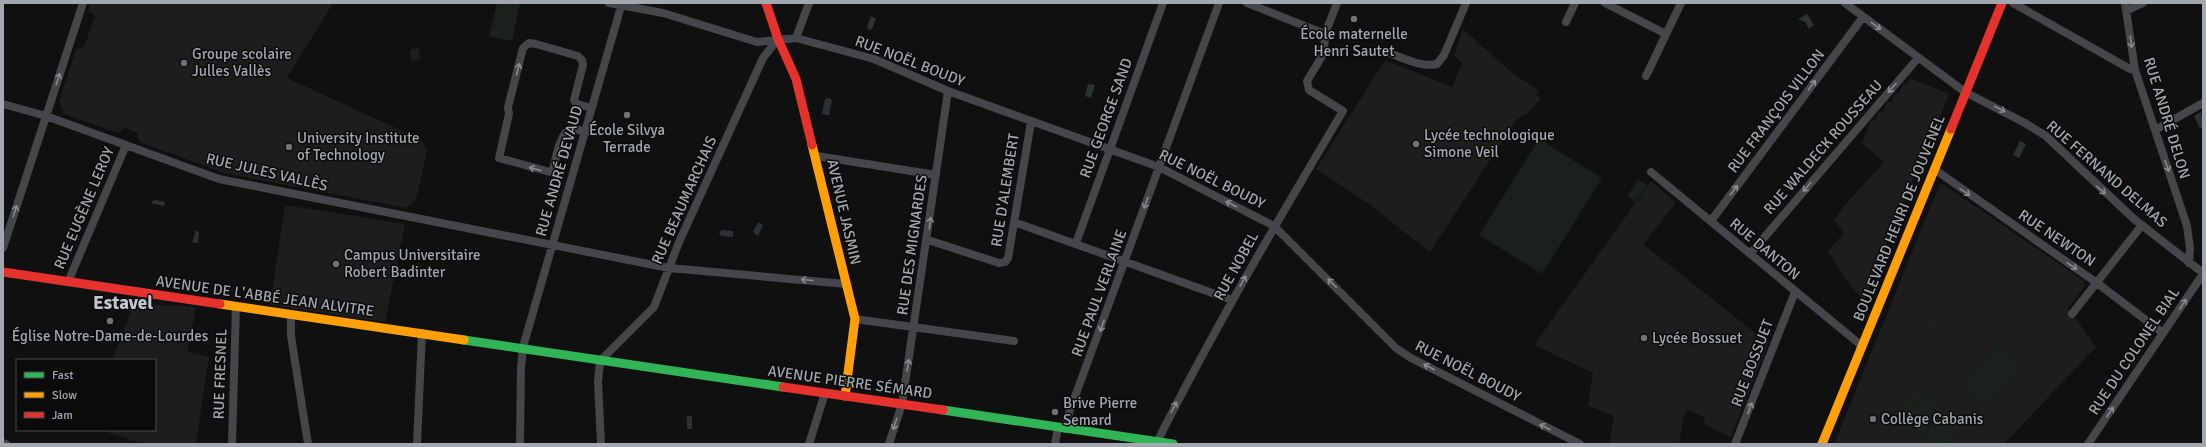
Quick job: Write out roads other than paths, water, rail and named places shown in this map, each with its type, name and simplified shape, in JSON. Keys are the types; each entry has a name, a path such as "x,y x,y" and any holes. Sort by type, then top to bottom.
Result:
{"main road":[{"name":"AVENUE JASMIN","path":"766,3 778,39 796,79 817,156 855,319 845,396"},
{"name":"BOULEVARD HENRI DE JOUVENEL","path":"1822,444 2002,3"},
{"name":"AVENUE DE L'ABBÉ JEAN ALVITRE","path":"3,272 523,348"},
{"name":"AVENUE PIERRE SÉMARD","path":"523,348 600,361 1173,444"}],"street":[{"path":"3,248 83,3"},
{"name":"RUE NOËL BOUDY","path":"609,3 663,13 757,42 796,38 874,59 948,91 1159,167 1274,226 1396,348 1411,358 1580,444"},
{"path":"796,38 809,3"},
{"name":"RUE GEORGE SAND","path":"1076,243 1162,3"},
{"name":"RUE PAUL VERLAINE","path":"1055,444 1069,413 1219,3"},
{"path":"1247,3 1325,34 1337,3"},
{"path":"1386,52 1420,64 1429,66 1438,64 1444,55 1466,3"},
{"path":"1566,22 1575,3"},
{"path":"1605,3 1666,34"},
{"path":"1646,76 1681,3"},
{"name":"RUE FERNAND DELMAS","path":"1844,3 1965,92 2025,122 2046,136 2099,188 2203,274"},
{"path":"2013,3 2130,69 2135,70"},
{"path":"2125,7 2143,3"},
{"name":"RUE ANDRÉ DEVAUD","path":"520,444 521,367 523,348 622,5"},
{"name":"RUE ANDRÉ DELON","path":"2125,7 2135,70 2187,226 2190,248 2189,263"},
{"name":"RUE FRANÇOIS VILLON","path":"1711,221 1863,16"},
{"name":"RUE NOBEL","path":"1157,442 1193,370 1232,300 1274,226 1343,111 1309,90 1307,81 1324,53 1325,34"},
{"name":"RUE BEAUMARCHAIS","path":"600,361 654,307 679,242 763,58 778,39"},
{"path":"586,132 571,129 567,130 563,136 553,170 550,172 499,158 509,114 508,107 523,48 529,43 536,44 578,56 582,60 583,65 574,100 577,104 592,108"},
{"name":"RUE WALDECK ROUSSEAU","path":"1750,254 1918,58"},
{"name":"RUE DES MIGNARDES","path":"889,444 902,404 928,240 948,91"},
{"path":"2155,130 2203,103"},
{"name":"RUE JULES VALLÈS","path":"3,104 46,116 218,179 669,268 846,284"},
{"name":"RUE D'ALEMBERT","path":"928,240 999,263 1006,262 1008,258 1031,122"},
{"name":"RUE EUGÈNE LEROY","path":"68,282 126,145"},
{"path":"817,156 936,175"},
{"name":"RUE NEWTON","path":"1934,169 1946,182 2052,255 2097,283 2163,333"},
{"name":"RUE DANTON","path":"1651,172 1862,346"},
{"path":"1014,222 1232,300"},
{"path":"2073,309 2097,283 2142,225"},
{"name":"RUE DU COLONEL BIAL","path":"2088,444 2203,274"},
{"name":"RUE BOSSUET","path":"1735,444 1795,292"},
{"name":"RUE FRESNEL","path":"232,444 236,306"},
{"path":"291,314 290,336 308,444"},
{"path":"855,319 1014,341"},
{"path":"417,444 422,333"},
{"path":"600,361 598,382 601,444"},
{"path":"809,444 825,393"}],"place":[{"name":"École maternelle Henri Sautet","path":"1354,19"},
{"name":"Groupe scolaire Julles Vallès","path":"184,63"},
{"name":"École Silvya Terrade","path":"627,115"},
{"name":"Lycée technologique Simone Veil","path":"1416,144"},
{"name":"University Institute of Technology","path":"289,147"},
{"name":"Campus Universitaire Robert Badinter","path":"336,264"},
{"name":"Église Notre-Dame-de-Lourdes","path":"110,321"},
{"name":"Lycée Bossuet","path":"1644,338"},
{"name":"Brive Pierre Semard","path":"1055,412"},
{"name":"Collège Cabanis","path":"1873,419"}],"district":[{"name":"Estavel","path":"123,302"}]}
